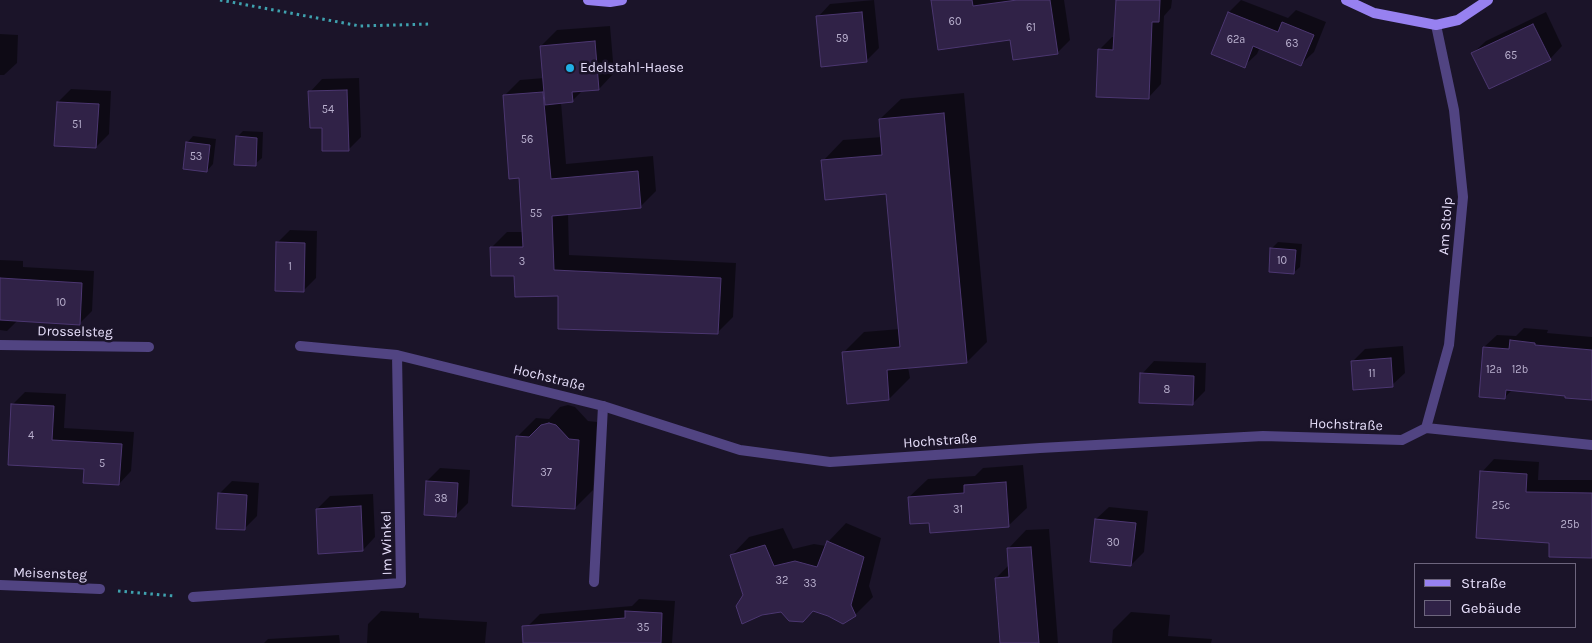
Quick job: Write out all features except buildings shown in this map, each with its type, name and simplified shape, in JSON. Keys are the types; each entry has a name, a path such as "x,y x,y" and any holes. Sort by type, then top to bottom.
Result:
{"main road":[{"path":"588,0 610,2 622,0"},
{"path":"1346,0 1374,13 1436,25 1458,20 1488,0"}],"street":[{"name":"Am Stolp","path":"1426,428 1449,345 1463,197 1454,110 1436,25"},
{"name":"Drosselsteg","path":"0,345 149,347"},
{"name":"Hochstraße","path":"300,346 397,355 603,406 740,450 830,462 1263,436 1402,440 1426,428"},
{"name":"Im Winkel","path":"193,597 401,583 397,355"},
{"path":"594,582 603,406"},
{"path":"1426,428 1592,446"},
{"name":"Meisensteg","path":"0,585 100,590"}],"path":[{"path":"220,0 360,26 432,24"},
{"path":"100,590 163,595"}],"place":[{"name":"Edelstahl-Haese","path":"570,68"}]}
